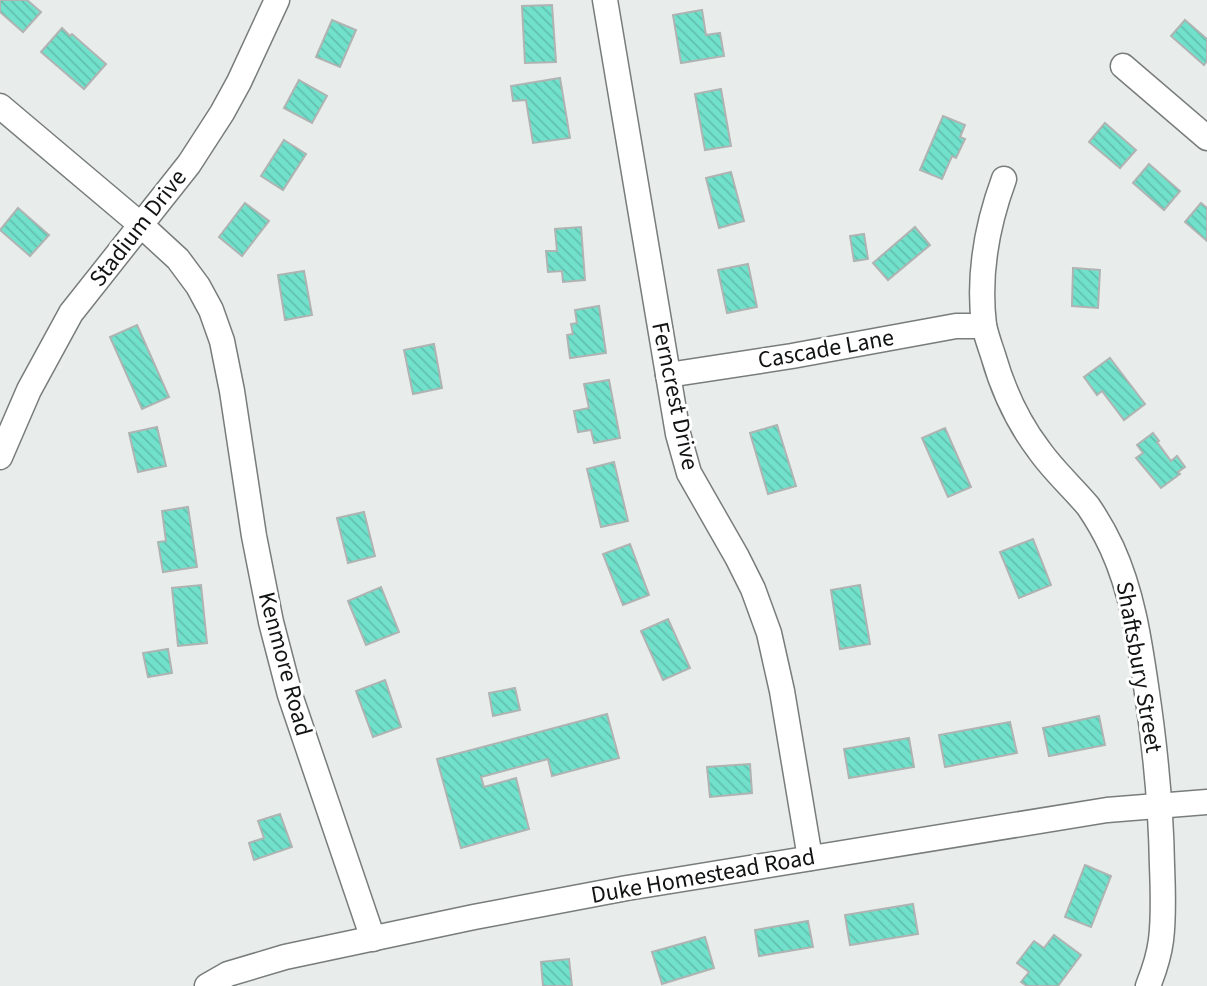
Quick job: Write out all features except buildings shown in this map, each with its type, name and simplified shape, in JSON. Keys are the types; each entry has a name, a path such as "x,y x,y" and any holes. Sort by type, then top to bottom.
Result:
{"street":[{"name":"Stadium Drive","path":"0,457 29,390 71,313 189,164 239,82 277,0"},
{"name":"Ferncrest Drive","path":"605,0 678,434 689,473 737,557 753,589 769,633 782,691 810,858"},
{"path":"1123,66 1207,138"},
{"name":"Kenmore Road","path":"0,106 141,225 177,259 198,286 211,310 222,341 230,380 254,536 271,622 290,695 373,939"},
{"name":"Shaftsbury Street","path":"1004,179 986,241 983,275 984,326 1001,382 1016,415 1040,452 1099,523 1122,572 1138,630 1161,805 1161,939 1148,986"},
{"name":"Cascade Lane","path":"668,375 957,327 984,326"},
{"name":"Duke Homestead Road","path":"207,986 228,974 285,957 615,890 1107,810 1207,802"}]}
